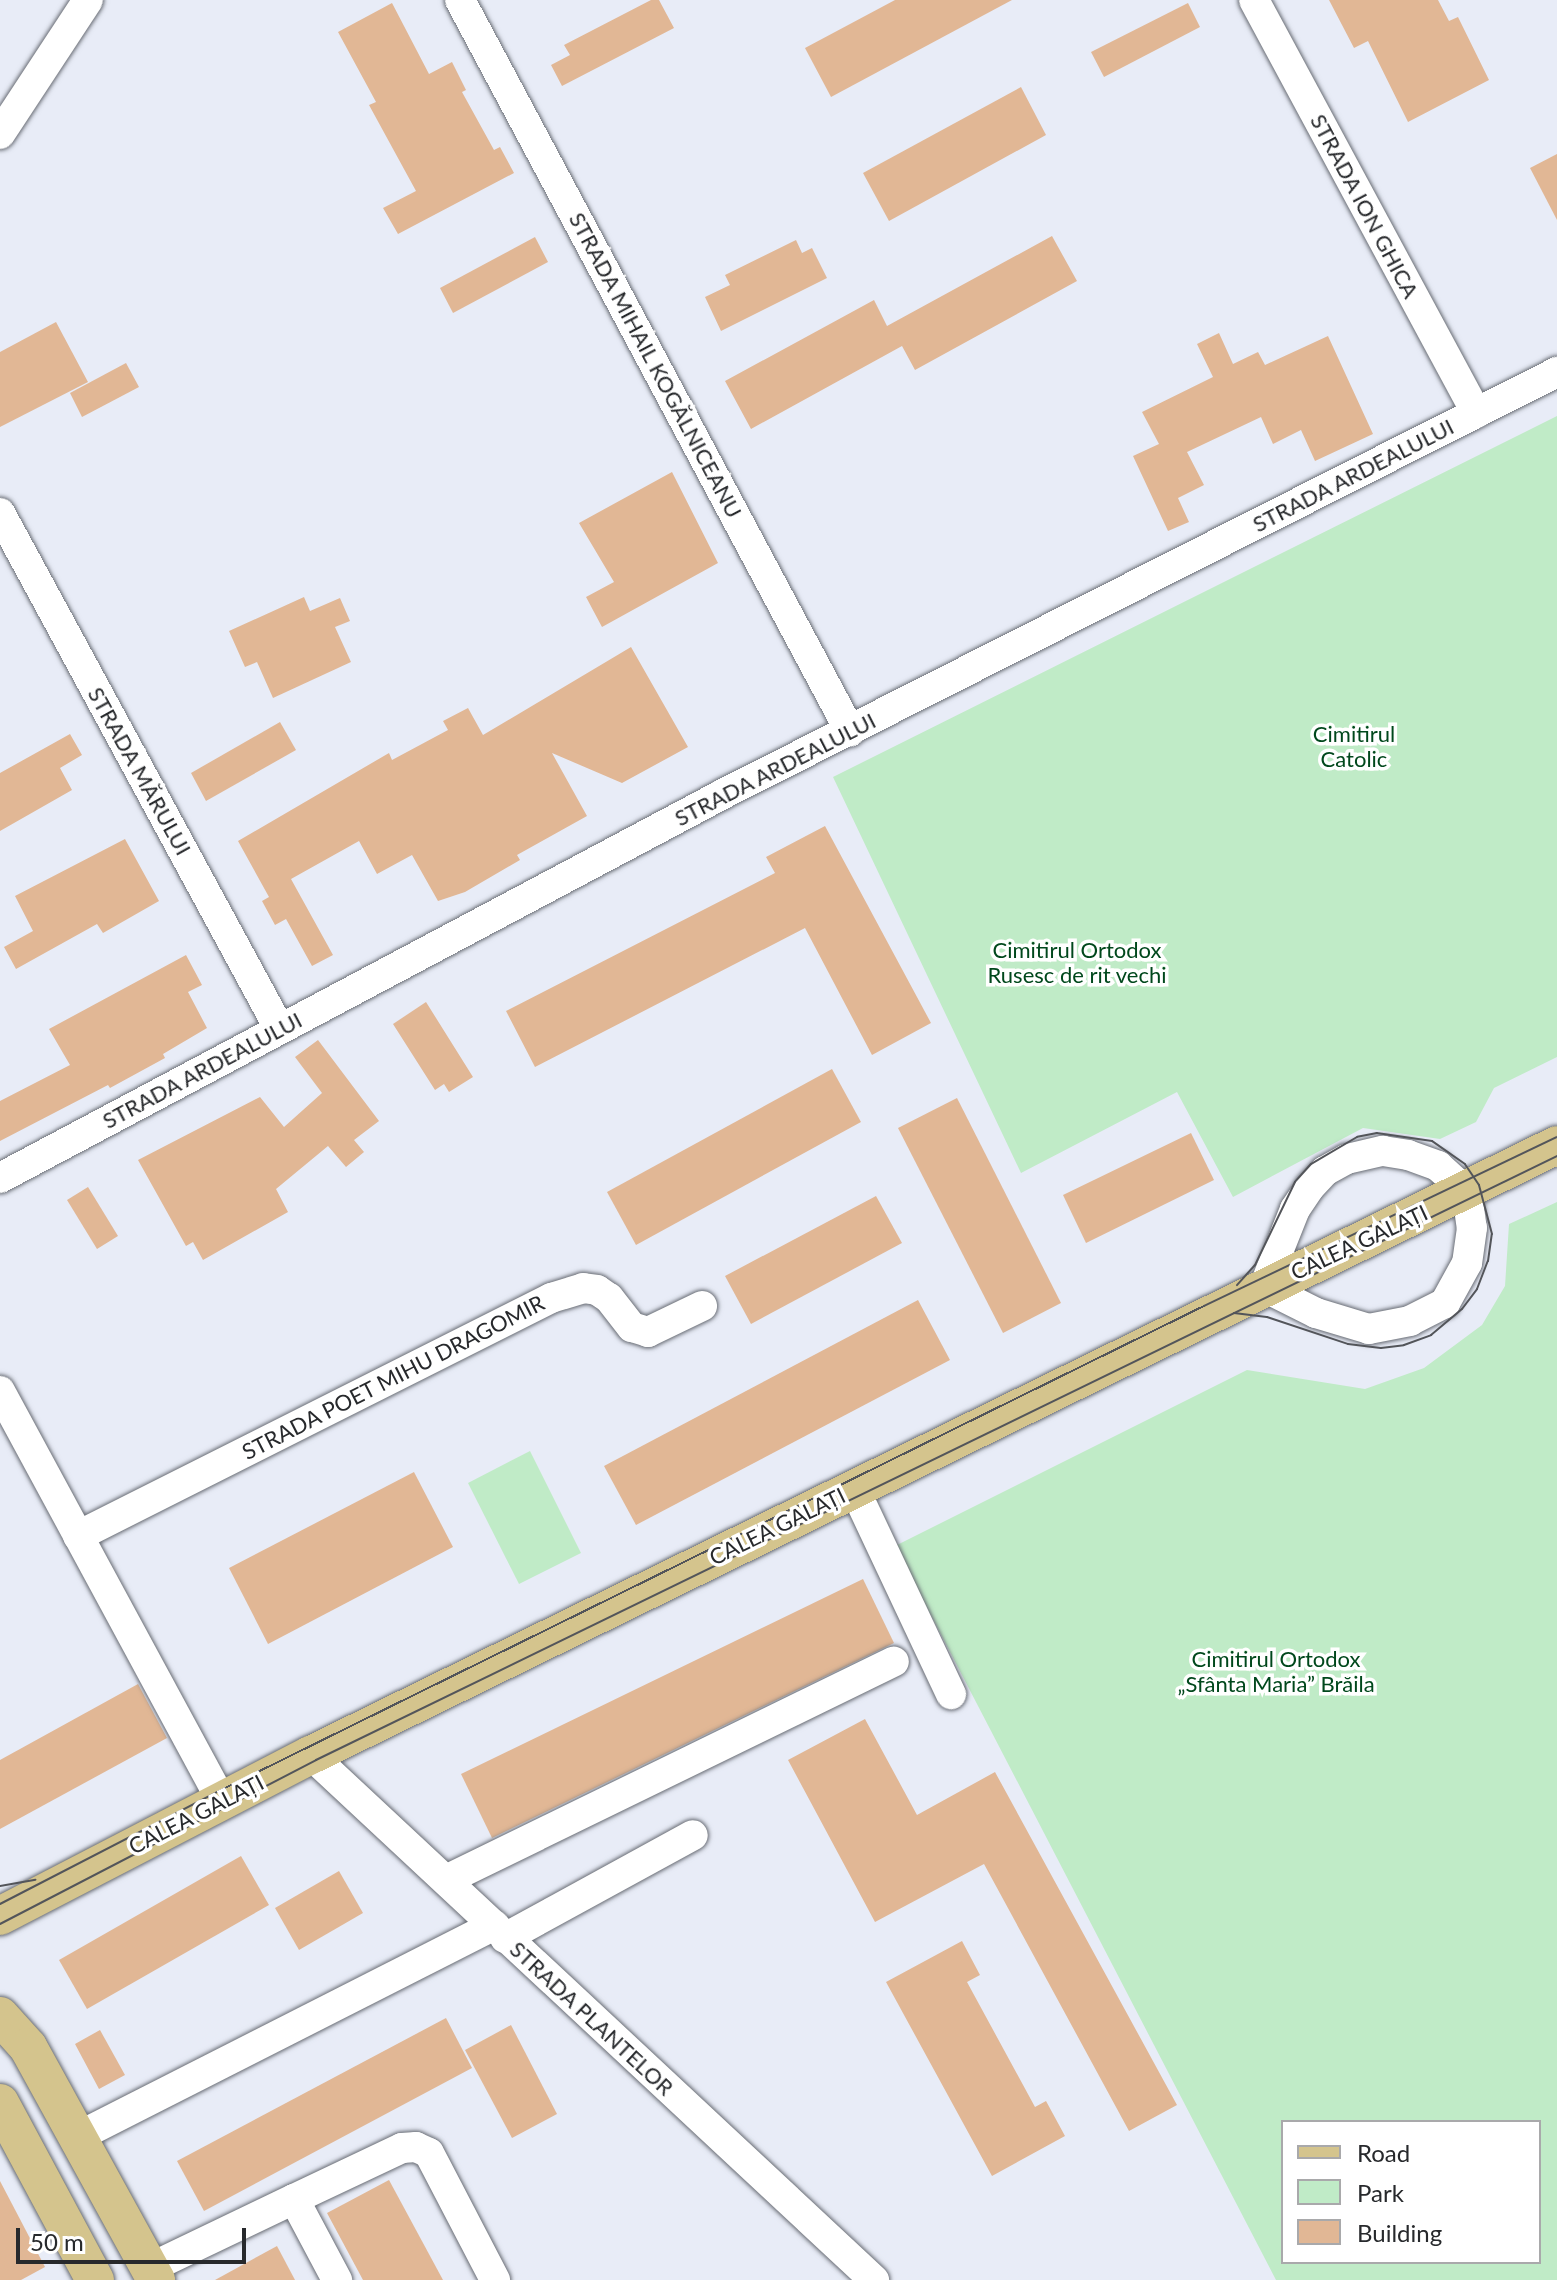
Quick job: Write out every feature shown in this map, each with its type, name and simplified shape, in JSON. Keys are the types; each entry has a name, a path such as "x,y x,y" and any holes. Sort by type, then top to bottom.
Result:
{"main road":[{"name":"CALEA GALAȚI","path":"0,1916 311,1755 1557,1145"},
{"path":"0,2016 28,2047 153,2274"},
{"path":"0,2103 95,2280"}],"street":[{"path":"0,134 88,0"},
{"name":"STRADA MIHAIL KOGĂLNICEANU","path":"460,0 671,390 850,731"},
{"name":"STRADA ION GHICA","path":"1254,0 1476,413"},
{"name":"STRADA ARDEALULUI","path":"0,1178 723,794 1557,372"},
{"name":"STRADA MĂRULUI","path":"0,513 279,1028"},
{"path":"1383,1151 1408,1155 1438,1166 1464,1192 1472,1228 1467,1263 1457,1287 1445,1303 1429,1314 1392,1326 1369,1329 1351,1326 1264,1287 1295,1209 1325,1171 1347,1159 1383,1151"},
{"name":"STRADA POET MIHU DRAGOMIR","path":"78,1536 551,1298 583,1288 597,1290 609,1298 632,1327 648,1332 702,1306"},
{"path":"0,1391 221,1800"},
{"path":"854,1488 951,1694"},
{"path":"448,1879 894,1661"},
{"name":"STRADA PLANTELOR","path":"311,1755 448,1879 500,1932 874,2280"},
{"path":"77,2137 693,1835"},
{"path":"153,2274 294,2199 402,2148 416,2147 429,2153 495,2280"},
{"path":"294,2199 337,2280"}],"green space":[{"name":"Cimitirul Catolic","path":"1557,416 1557,1057 1494,1088 1476,1122 1440,1139 1363,1128 1233,1197 1177,1092 1021,1173 833,777"},
{"name":"Cimitirul Ortodox „Sfânta Maria” Brăila","path":"1557,1202 1557,2280 1276,2280 895,1546 1247,1370 1365,1389 1424,1368 1482,1325 1505,1286 1509,1224"},
{"path":"530,1451 581,1553 519,1584 468,1483"}],"building":[{"path":"651,0 659,0 674,28 562,86 551,65 570,55 564,45"},
{"path":"895,0 1012,0 831,97 805,48"},
{"path":"1329,0 1438,0 1449,21 1458,17 1489,80 1408,122 1368,41 1354,48"},
{"path":"392,3 429,74 452,62 466,90 462,92 494,150 500,147 514,173 398,234 383,208 416,191 369,105 376,102 338,32"},
{"path":"1188,3 1200,27 1104,77 1091,52"},
{"path":"1021,87 1046,135 889,221 863,173"},
{"path":"1557,154 1557,220 1530,168"},
{"path":"1052,236 1077,281 915,370 902,346 751,429 725,381 874,300 887,326"},
{"path":"535,237 548,262 453,313 440,288"},
{"path":"796,240 802,253 812,248 827,278 721,331 705,297 730,285 725,275"},
{"path":"56,322 88,382 0,427 0,352"},
{"path":"1219,333 1233,364 1258,352 1265,365 1328,336 1373,434 1315,461 1301,430 1273,444 1261,417 1187,452 1204,485 1178,498 1189,522 1168,531 1133,456 1159,444 1142,412 1213,377 1197,344"},
{"path":"126,363 139,387 82,417 70,393"},
{"path":"672,472 718,563 602,627 586,597 614,582 579,523"},
{"path":"304,597 310,611 340,598 350,621 335,627 351,662 273,698 257,662 245,667 229,631"},
{"path":"631,647 688,747 622,783 552,753 587,816 517,855 520,860 465,892 438,901 412,855 377,874 359,841 291,879 333,955 312,966 286,919 275,925 262,901 269,897 238,841 389,753 392,760 448,730 443,721 468,708 483,735"},
{"path":"280,722 296,750 206,801 191,773"},
{"path":"70,734 82,755 60,768 72,790 0,831 0,773"},
{"path":"825,826 931,1023 872,1055 805,928 535,1067 506,1011 775,873 766,857"},
{"path":"125,839 159,901 103,933 97,924 16,969 4,947 33,931 15,896"},
{"path":"186,955 202,985 188,992 207,1028 163,1054 165,1058 0,1141 0,1101 70,1065 49,1029"},
{"path":"426,1002 473,1077 449,1092 444,1084 435,1090 393,1024"},
{"path":"318,1040 379,1121 354,1140 364,1152 346,1167 328,1146 276,1189 288,1212 203,1260 193,1242 186,1246 138,1160 260,1097 284,1127 322,1093 295,1057"},
{"path":"832,1069 861,1122 636,1245 607,1192"},
{"path":"957,1098 1061,1303 1003,1333 898,1128"},
{"path":"1191,1133 1214,1180 1086,1243 1063,1195"},
{"path":"88,1187 118,1236 97,1249 67,1200"},
{"path":"876,1196 902,1243 751,1324 725,1276"},
{"path":"918,1300 950,1360 636,1525 604,1466"},
{"path":"414,1472 453,1547 268,1644 229,1568"},
{"path":"863,1579 894,1643 492,1838 461,1774"},
{"path":"138,1684 167,1738 0,1829 0,1760"},
{"path":"865,1719 917,1815 995,1772 1177,2105 1129,2131 984,1864 875,1922 788,1760"},
{"path":"241,1856 269,1905 87,2009 59,1960"},
{"path":"339,1871 363,1913 299,1950 275,1908"},
{"path":"962,1941 980,1975 967,1982 1035,2107 1046,2101 1065,2136 992,2176 886,1982"},
{"path":"446,2018 472,2068 204,2211 177,2161"},
{"path":"511,2025 557,2114 512,2138 465,2050"},
{"path":"100,2030 125,2075 99,2089 75,2044"},
{"path":"389,2180 443,2280 363,2280 327,2213"},
{"path":"0,2181 45,2267 21,2280 0,2280"},
{"path":"277,2246 295,2280 215,2280"}],"tram line":[{"path":"1234,1313 1267,1317 1348,1344 1381,1348 1404,1345 1431,1335 1462,1309 1477,1289 1488,1261 1492,1234 1479,1185 1465,1164 1432,1141 1377,1133 1357,1137 1311,1164 1295,1182 1255,1265 1237,1285"},
{"path":"0,1904 217,1792 1204,1306 1557,1137"},
{"path":"0,1924 316,1760 1557,1156"},
{"path":"0,1886 35,1880"}],"park label":[{"name":"Cimitirul Ortodox Rusesc de rit vechi","path":"1077,962"}]}
